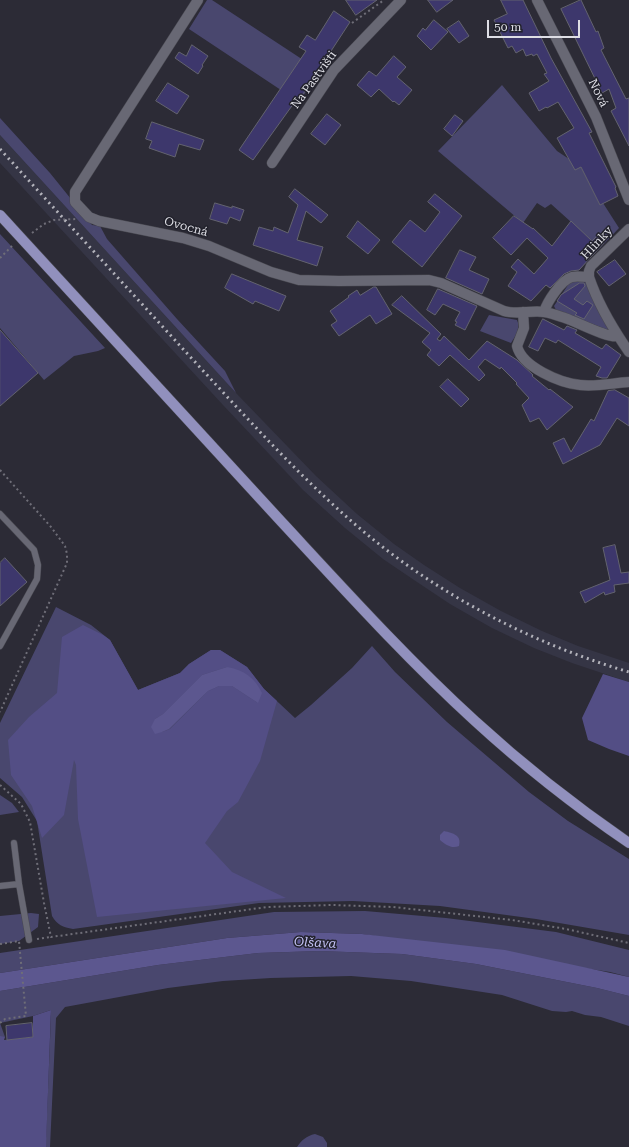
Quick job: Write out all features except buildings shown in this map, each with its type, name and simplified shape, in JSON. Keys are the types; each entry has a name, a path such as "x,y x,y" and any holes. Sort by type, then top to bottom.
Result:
{"main road":[{"path":"0,215 348,594 432,680 474,721 516,757 560,792 629,843"}],"street":[{"name":"Ovocná","path":"198,0 75,192 75,202 89,217 99,221 183,238 209,246 271,272 291,278 323,281 429,280 441,283 498,309 512,313 544,312 578,323 605,335 613,337 618,336"},
{"name":"Na Pastvišti","path":"272,163 334,70 401,0"},
{"name":"Nová","path":"537,0 596,117 629,200"},
{"name":"Hlinky","path":"589,277 591,266 629,229"},
{"path":"544,312 546,304 566,280 572,277 589,277 595,294 618,336 629,352"},
{"path":"524,312 524,328 517,346 521,355 536,369 561,380 580,385 629,382"}],"lane":[{"path":"0,514 34,550 38,565 37,579 0,646"},
{"path":"14,842 19,884 29,940"},
{"path":"0,886 19,884"}],"path":[{"path":"352,23 384,0"},
{"path":"0,258 10,247 44,224 54,220 79,219"},
{"path":"0,785 21,804 30,822 51,937 267,907 332,905 393,907 512,920 566,929 629,943"},
{"path":"0,944 19,941"},
{"path":"0,1023 5,1019 26,1016 19,950"}],"shaded area":[{"path":"207,0 212,0 320,71 299,102 189,29"},
{"path":"502,85 557,151 581,167 600,205 603,203 619,228 600,248 551,204 545,208 537,203 523,223 438,151"},
{"path":"0,118 50,173 92,225 100,226 107,239 225,371 236,393 0,135"},
{"path":"0,135 236,393 316,476 357,514 394,544 424,565 460,588 501,611 542,631 578,646 629,663 629,682 572,663 534,648 492,628 450,604 383,559 345,528 303,490 0,163"},
{"path":"0,234 105,348 74,356 44,380 0,328"},
{"path":"579,280 586,283 608,326 608,330 556,310 554,306 570,282"},
{"path":"489,315 517,320 518,329 511,343 480,331"},
{"path":"56,607 91,625 110,640 138,690 180,673 189,664 211,650 220,650 247,667 264,689 295,718 352,668 372,646 395,672 447,722 529,792 568,821 629,859 629,935 536,919 440,906 353,901 259,903 73,929 61,925 56,922 52,916 37,821 22,797 0,778 0,723"},
{"path":"83,625 103,635 110,640 138,690 180,673 189,664 211,650 220,650 247,667 264,689 277,701 260,761 238,802 227,811 205,843 232,872 286,898 97,917 78,819 76,765 74,760 64,815 42,838 32,806 11,775 8,740 29,717 57,693 62,637","holes":["227,667 258,703 232,686 219,686 208,691 170,729 162,732 155,719 163,714 202,675"]},
{"path":"603,674 629,682 629,756 588,740 582,718"},
{"path":"0,795 12,803 19,812 0,815"},
{"path":"365,911 446,918 556,932 629,950 629,977 610,972 362,934 301,932 227,938 0,973 0,953 274,912"},
{"path":"31,913 39,914 38,927 19,941 0,944 0,916"},
{"path":"319,951 402,954 476,964 597,988 629,996 629,1026 601,1017 585,1015 572,1011 552,1011 502,995 411,981 351,976 223,981 168,988 65,1007 56,1018 50,1147 0,1147 0,1141 46,1139 51,1010 33,1016 0,1023 0,991 158,965 258,953"},
{"path":"51,1010 46,1147 0,1147 0,1036 5,1037 4,1040 33,1037 33,1016"},
{"path":"0,1023 5,1037 0,1037"},
{"path":"315,1134 323,1137 327,1143 327,1147 297,1147 304,1139"}],"water":[{"path":"227,667 239,670 256,683 262,693 258,703 232,686 219,686 208,691 169,729 155,734 151,727 155,719 163,714 202,675"},
{"path":"444,831 458,837 460,842 459,846 449,846 440,840 440,835"},
{"name":"Olšava","path":"301,932 362,934 505,950 629,977 629,996 597,988 476,964 402,954 319,951 258,953 158,965 0,991 0,973 227,938"}],"railway":[{"path":"0,149 264,436 327,499 380,545 412,569 481,611 553,645 591,660 629,672"}]}
